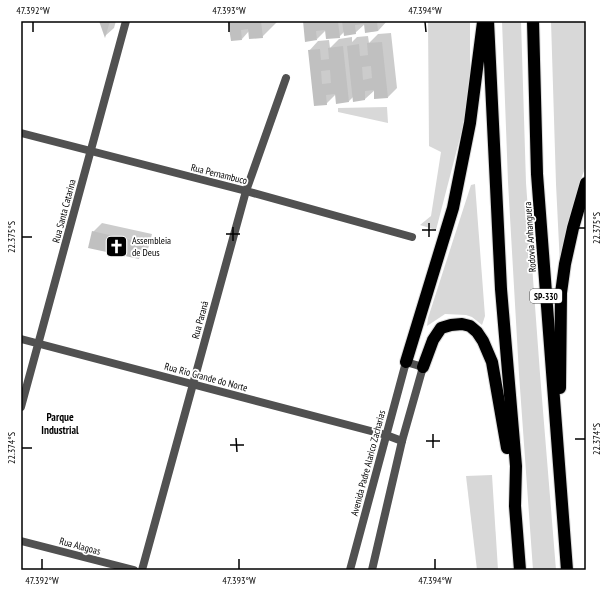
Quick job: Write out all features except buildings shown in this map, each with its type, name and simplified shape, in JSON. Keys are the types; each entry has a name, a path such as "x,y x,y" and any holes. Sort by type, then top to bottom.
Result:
{"highway":[{"path":"406,362 452,208 470,123 483,21"},
{"path":"488,21 501,290 516,466 515,506"},
{"name":"Rodovia Anhanguera","path":"533,21 537,174 567,570"},
{"path":"559,467 561,294 565,264 573,228 586,183"},
{"path":"423,367 433,340 441,328 451,324 470,326 484,341 492,362 505,429 515,506 520,570"}],"street":[{"name":"Rua Santa Catarina","path":"21,407 126,21"},
{"name":"Rua Paraná","path":"142,570 246,191 286,78"},
{"name":"Rua Pernambuco","path":"21,133 246,191 412,237"},
{"name":"Rua Rio Grande do Norte","path":"21,339 386,435 402,441"},
{"path":"372,570 402,441 423,367 406,362"},
{"name":"Avenida Padre Alarico Zacharias","path":"350,570 406,362"},
{"name":"Rua Alagoas","path":"21,541 134,570"}],"shaded area":[{"path":"428,21 470,21 470,91 462,130 436,230 420,225 431,216 441,152 429,146"},
{"path":"502,21 521,21 526,183 556,570 533,570 519,374 508,182"},
{"path":"551,21 586,21 586,166 579,184 560,265 556,184"},
{"path":"387,107 388,123 338,112 338,108"},
{"path":"475,184 485,316 482,325 472,317 466,315 445,314 427,326 428,318 471,185"},
{"path":"492,475 498,570 477,570 466,476"}],"place":[{"name":"Assembleia de Deus","path":"116,246"}],"district":[{"name":"Parque Industrial","path":"60,423"}]}
